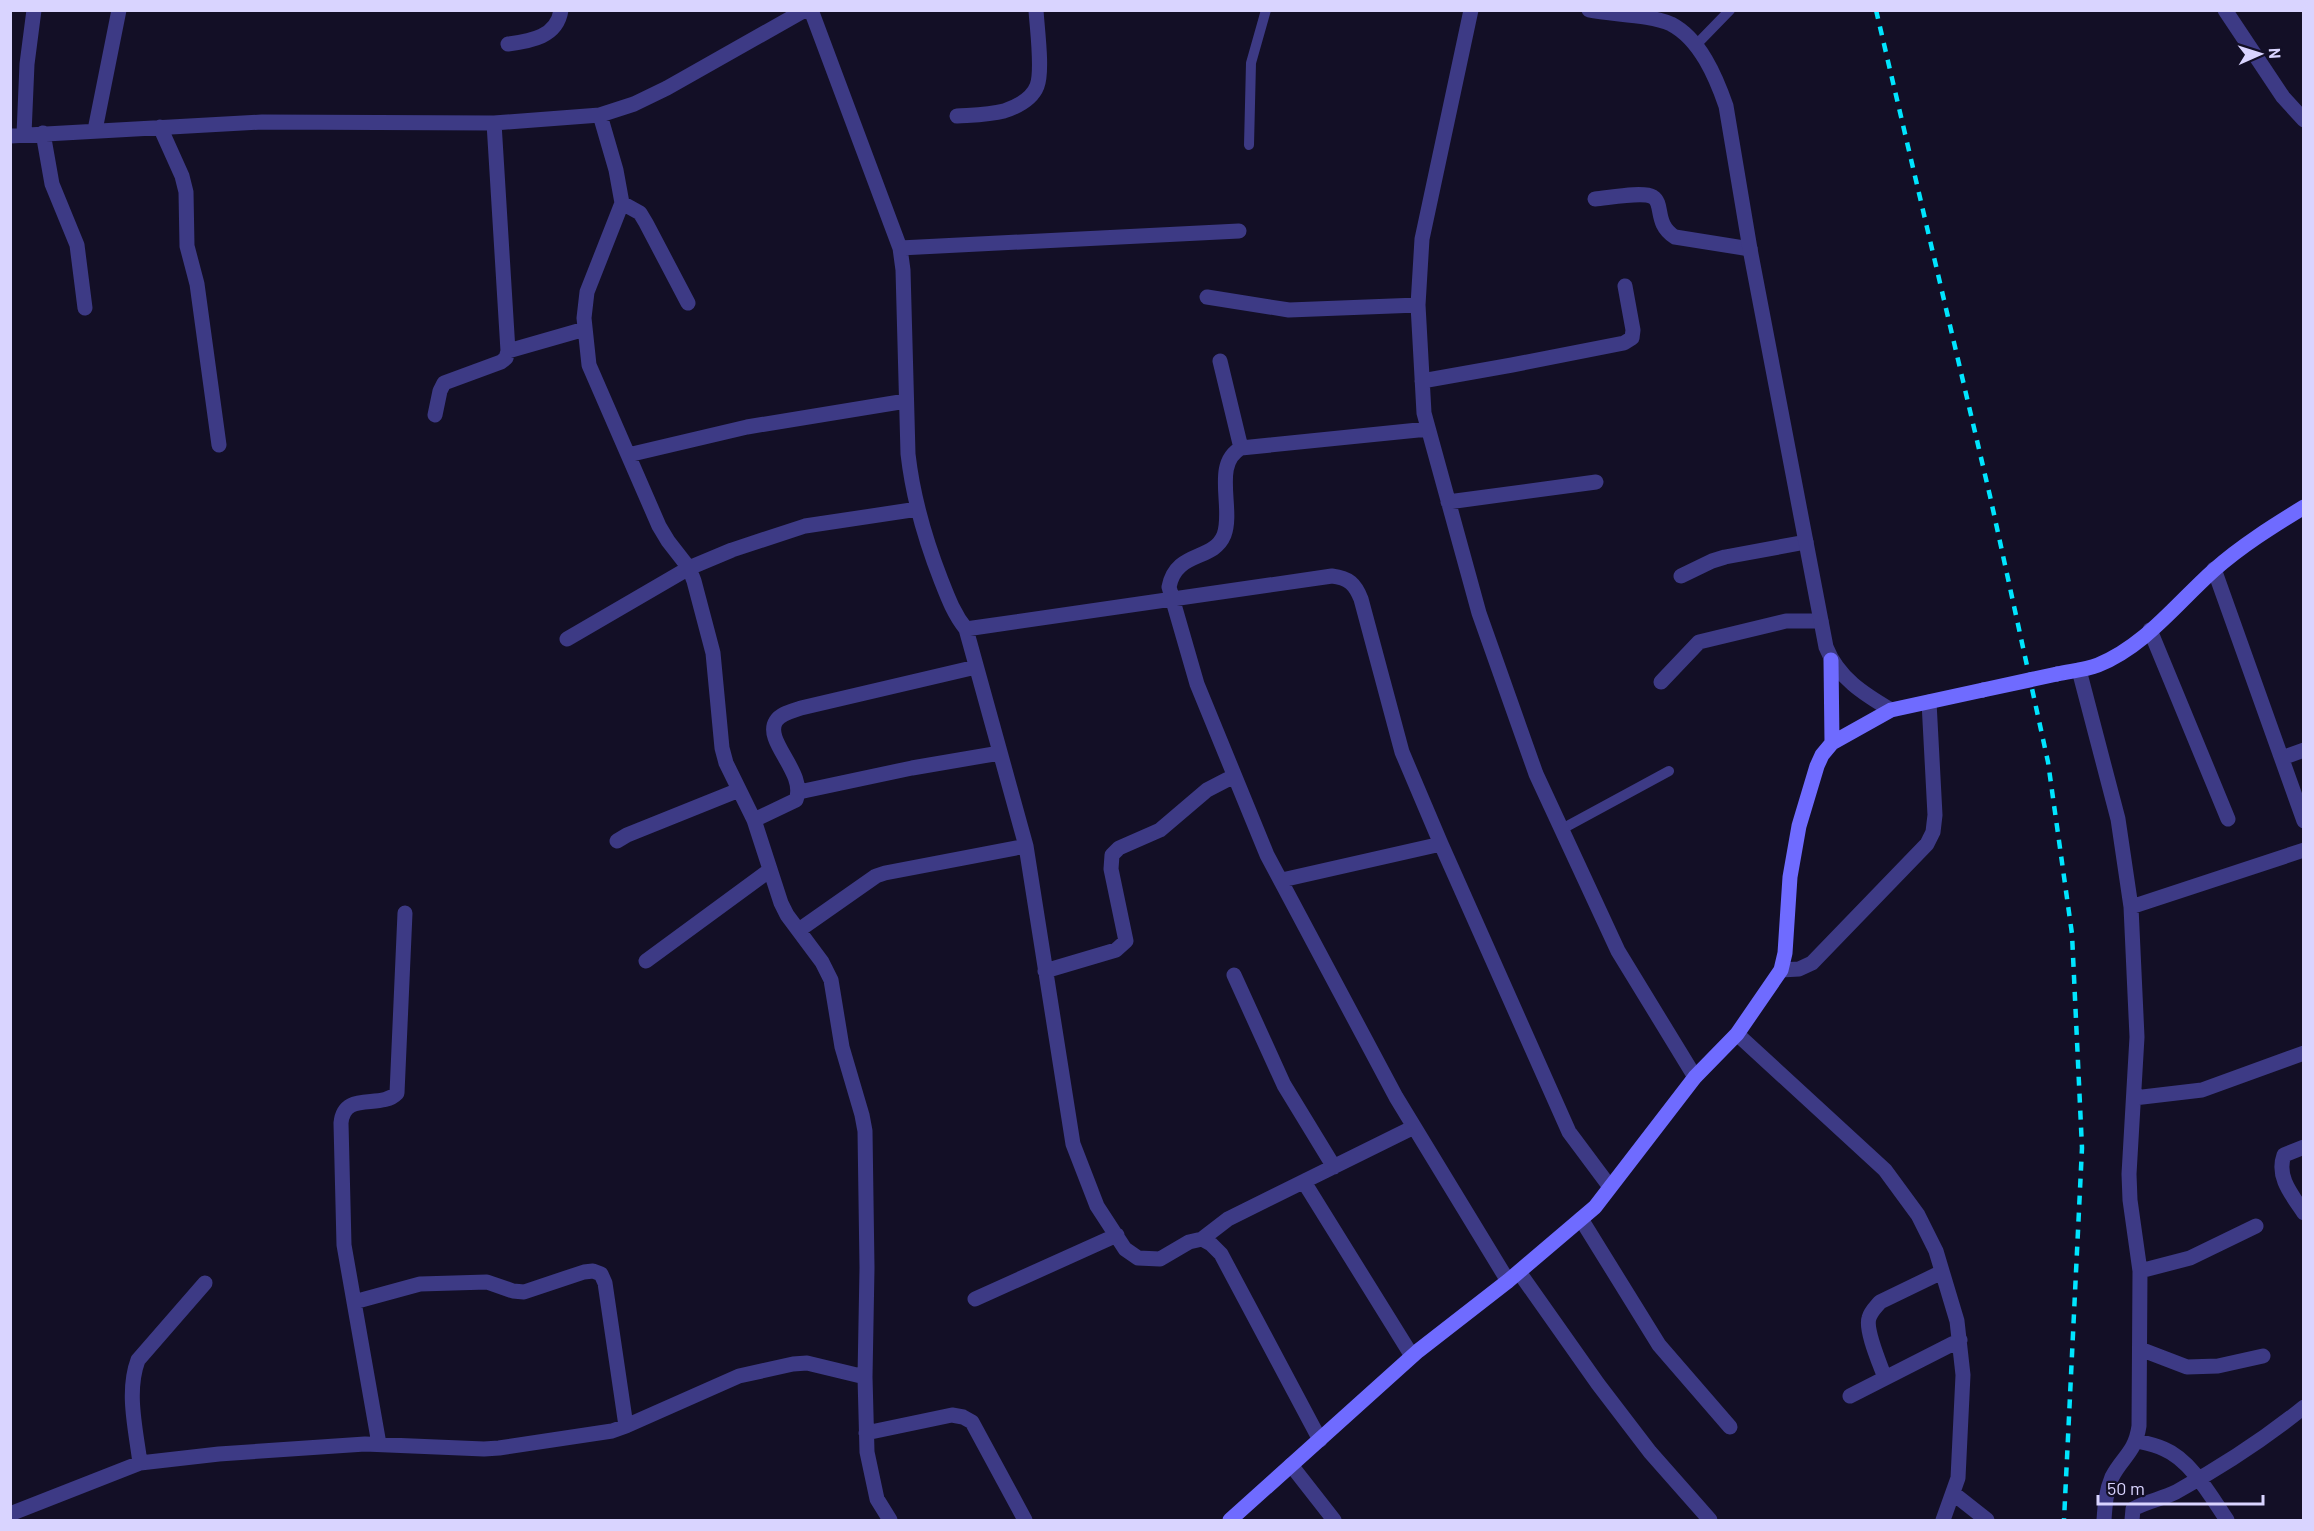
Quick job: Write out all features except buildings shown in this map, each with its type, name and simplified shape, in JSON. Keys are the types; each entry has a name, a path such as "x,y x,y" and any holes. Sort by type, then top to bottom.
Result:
{"main road":[{"path":"1230,1521 1412,1356 1513,1277 1595,1207 1695,1077 1737,1034 1782,970 1790,877 1798,826 1817,766 1822,755 1832,743 1891,710 2079,670 2120,655 2168,615 2214,569 2304,507"},
{"path":"1831,660 1832,743"}],"street":[{"path":"34,10 17,135 262,122 494,123 600,115 651,96 806,10"},
{"path":"95,130 119,10"},
{"path":"508,44 537,39 545,34 558,23 561,10"},
{"path":"811,10 900,248 903,270 908,454 911,480 930,552 956,617 966,630 1026,846 1073,1144 1097,1206 1125,1249 1138,1258 1160,1259 1189,1242 1202,1239 1228,1219 1414,1127"},
{"path":"957,116 1001,112 1014,107 1030,96 1037,86 1039,70 1036,10"},
{"path":"1471,10 1422,239 1418,305 1424,413 1479,613 1536,774 1618,951 1695,1077"},
{"path":"1589,10 1659,20 1670,24 1696,45 1704,57 1726,106 1750,249 1821,621 1831,660 1860,691 1891,710"},
{"path":"2225,10 2283,97 2304,120"},
{"path":"600,115 616,170 622,203 587,292 584,311 589,365 593,379 659,526 689,568 713,653 722,748 726,763 754,820 781,903 822,962 831,980 842,1047 865,1131 867,1452 878,1499 890,1521"},
{"path":"435,415 444,383 501,362 506,358 508,351 494,123"},
{"path":"160,127 182,176 186,192 187,246 197,284 219,445"},
{"path":"43,133 52,184 77,245 85,308"},
{"path":"1595,199 1652,196 1657,201 1660,222 1666,232 1675,237 1750,249"},
{"path":"622,203 639,213 688,303"},
{"path":"900,248 1239,231"},
{"path":"1422,381 1512,366 1624,343 1632,338 1633,330 1625,286"},
{"path":"1207,297 1288,310 1418,305"},
{"path":"508,351 585,329"},
{"path":"1220,361 1241,448"},
{"path":"628,455 747,426 906,401"},
{"path":"1428,429 1241,448 1231,453 1228,461 1227,521 1223,537 1214,548 1177,567 1171,574 1168,587 1171,600 1197,684 1268,855 1414,1127 1513,1277 1650,1452 1710,1521"},
{"path":"1448,502 1596,483"},
{"path":"567,639 689,568 732,550 805,526 918,509"},
{"path":"1681,576 1718,559 1806,542"},
{"path":"2214,569 2304,820"},
{"path":"966,630 1332,576 1349,580 1357,589 1361,599 1402,752 1441,844 1569,1132 1610,1187"},
{"path":"1660,682 1699,642 1786,621 1821,621"},
{"path":"2150,630 2228,819"},
{"path":"754,820 796,800 799,792 798,781 777,741 774,730 775,722 782,715 801,708 976,667"},
{"path":"2079,670 2118,819 2131,907 2137,1038 2129,1174 2130,1200 2140,1271 2137,1441 2113,1475 2108,1489 2104,1521"},
{"path":"1782,970 1799,969 1819,957 1927,844 1934,832 1929,702"},
{"path":"2282,758 2304,750"},
{"path":"799,792 912,768 1000,753"},
{"path":"1045,971 1116,950 1126,941 1111,869 1112,855 1119,848 1160,830 1207,790 1234,776"},
{"path":"617,841 739,790"},
{"path":"1282,880 1441,844"},
{"path":"799,930 876,876 1026,846"},
{"path":"2131,907 2304,850"},
{"path":"646,961 770,870"},
{"path":"379,1444 344,1245 342,1115 347,1107 392,1098 397,1093 405,913"},
{"path":"1234,975 1284,1085 1334,1167"},
{"path":"1737,1034 1895,1181 1936,1251 1957,1321 1962,1387 1958,1478 1943,1521"},
{"path":"2134,1098 2202,1090 2304,1053"},
{"path":"2304,1147 2284,1155 2281,1164 2282,1176 2304,1213"},
{"path":"1304,1182 1412,1356"},
{"path":"1581,1219 1659,1345 1730,1427"},
{"path":"2140,1271 2190,1258 2256,1226"},
{"path":"975,1299 1116,1235"},
{"path":"1202,1239 1221,1254 1320,1440"},
{"path":"354,1302 420,1284 488,1282 513,1291 524,1292 584,1272 594,1271 601,1274 605,1283 626,1426"},
{"path":"1885,1378 1869,1330 1868,1320 1881,1302 1942,1272"},
{"path":"140,1463 132,1386 134,1371 138,1360 205,1283"},
{"path":"1850,1396 1960,1340"},
{"path":"2140,1350 2187,1367 2218,1366 2263,1356"},
{"path":"10,1514 140,1463 219,1454 379,1444 484,1449 612,1431 739,1376 793,1364 807,1363 865,1377"},
{"path":"2132,1521 2133,1509 2144,1502 2174,1492 2199,1479 2259,1443 2304,1407"},
{"path":"866,1433 952,1415 963,1417 972,1422 1025,1521"},
{"path":"2137,1441 2165,1449 2177,1456 2199,1479 2227,1521"},
{"path":"1291,1465 1334,1521"},
{"path":"1954,1494 1987,1521"}],"lane":[{"path":"1249,145 1251,63 1266,10"},
{"path":"1696,45 1730,10"},
{"path":"1562,829 1669,771"}],"railway":[{"path":"1876,10 1990,496 2048,762 2072,934 2082,1148 2064,1520"}]}
